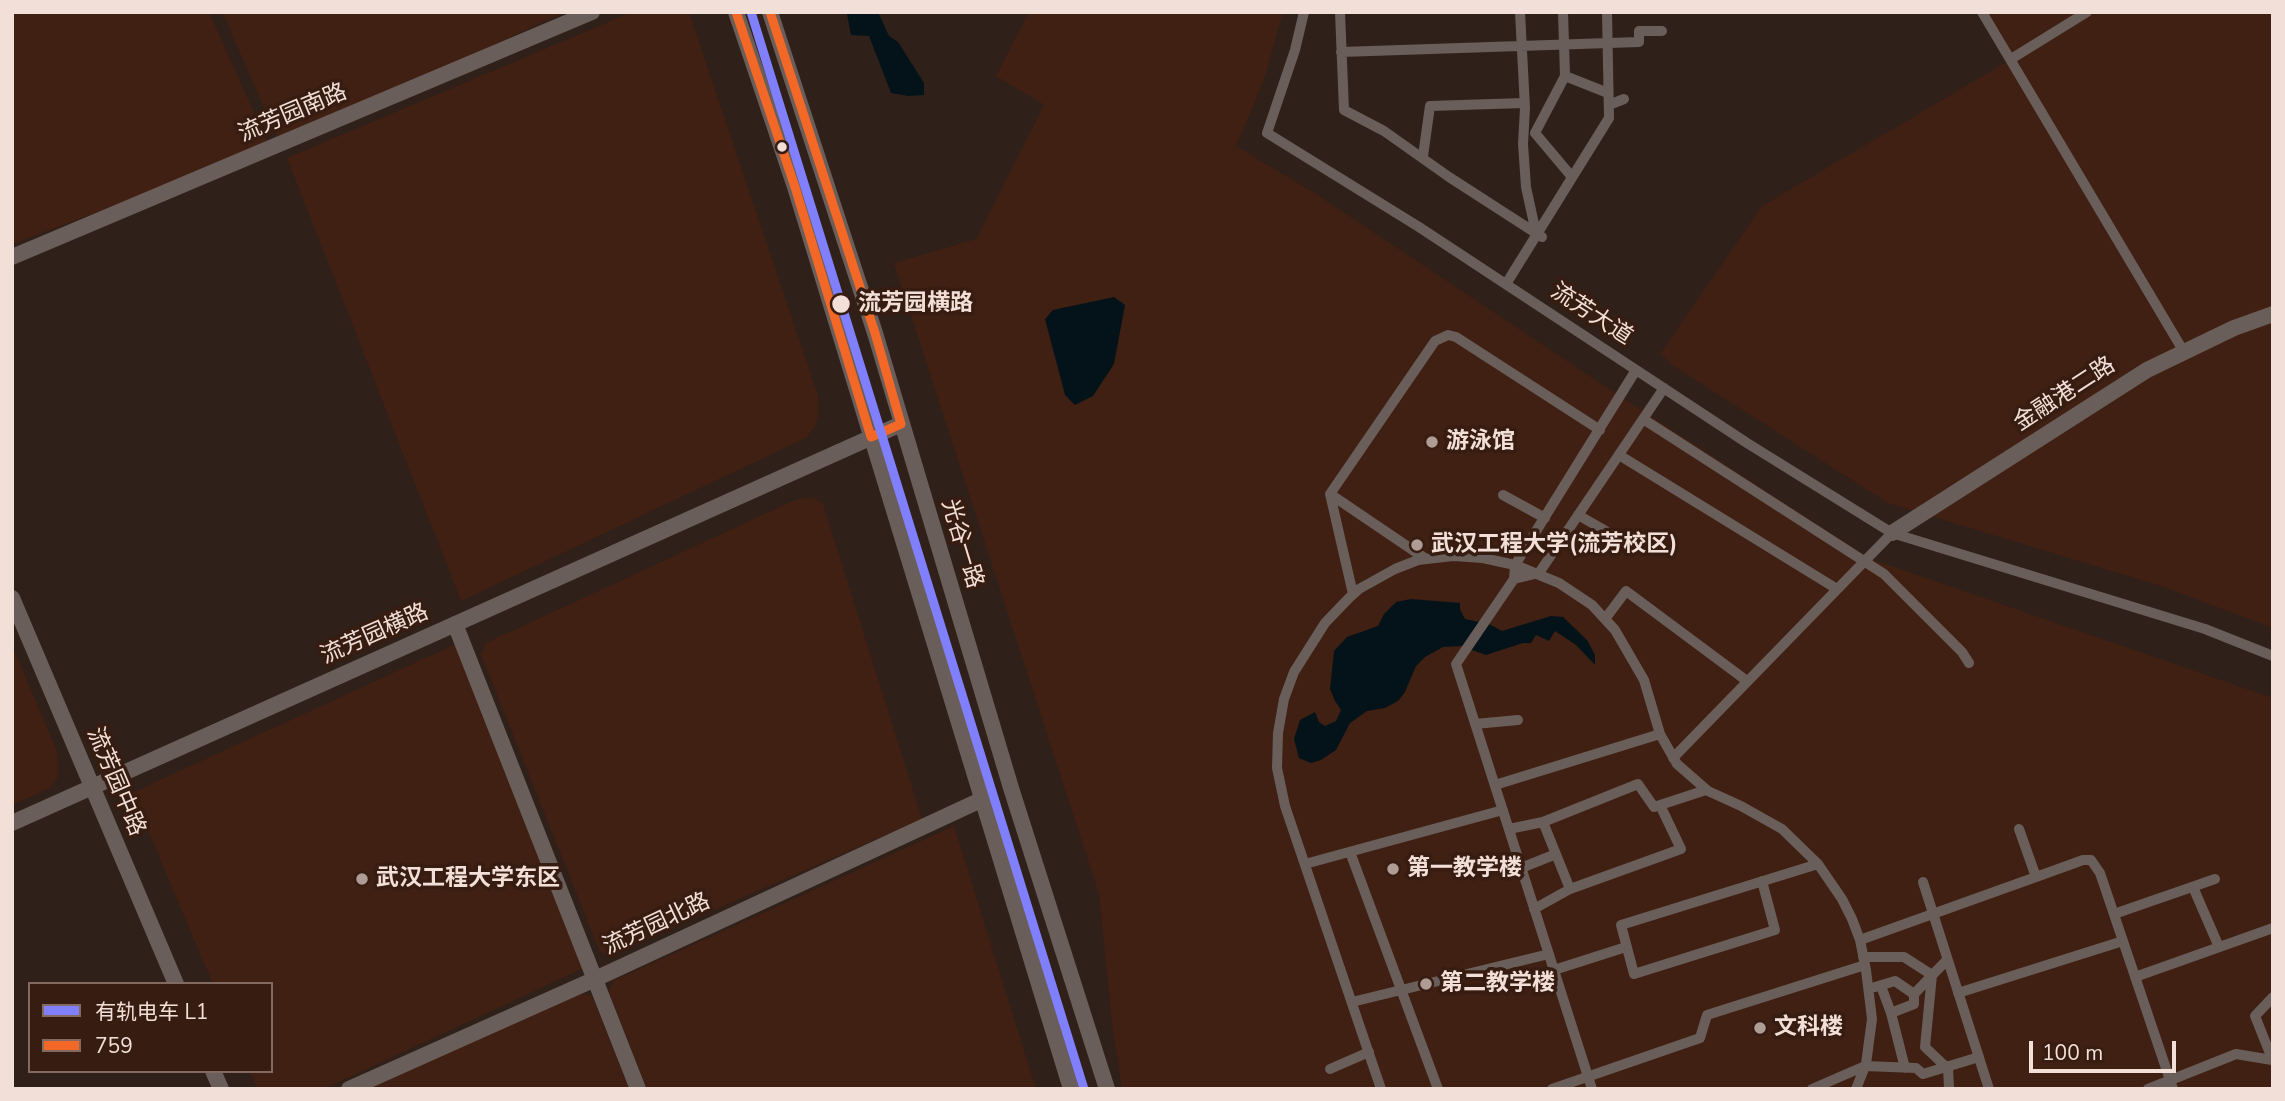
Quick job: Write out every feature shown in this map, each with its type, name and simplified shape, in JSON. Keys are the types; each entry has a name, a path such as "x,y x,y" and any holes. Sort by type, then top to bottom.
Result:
{"street":[{"name":"流芳园南路","path":"12,257 592,12"},
{"path":"736,12 795,187 1071,1089"},
{"name":"光谷一路","path":"771,12 870,321 1011,789 1107,1089"},
{"name":"流芳大道","path":"1304,12 1295,50 1267,133 1419,227 1747,443 1892,533 2205,629 2273,656"},
{"path":"1340,12 1343,110 1366,120 1423,156 1449,177 1539,235"},
{"path":"1520,12 1524,103 1522,144 1525,174 1539,235"},
{"path":"1563,12 1564,76 1535,133 1572,177"},
{"path":"1506,284 1539,235 1609,118 1607,12"},
{"path":"1982,12 2184,352"},
{"path":"2011,59 2087,12"},
{"path":"1341,52 1639,42 1639,31 1662,31"},
{"path":"1564,76 1609,99 1624,99"},
{"path":"1423,156 1430,106 1524,103"},
{"name":"金融港二路","path":"1892,533 2147,370 2234,328 2273,314"},
{"path":"1330,494 1380,432 1435,341 1448,335 1456,337 1600,429"},
{"path":"1590,1083 1456,664 1514,579 1515,565 1636,370"},
{"path":"1514,579 1538,573 1664,388"},
{"path":"1643,419 1884,574 1962,652 1969,663"},
{"name":"流芳园横路","path":"12,823 901,424"},
{"path":"1619,455 1837,589"},
{"path":"1330,494 1426,559"},
{"path":"1330,494 1353,594"},
{"path":"1503,495 1545,518"},
{"path":"1578,515 1606,531"},
{"path":"1673,758 1892,533"},
{"path":"1381,1089 1285,806 1277,768 1282,706 1290,680 1304,653 1325,623 1353,594 1395,569 1426,559 1473,557 1515,565 1538,573 1576,593 1605,619 1623,643 1644,680 1660,734 1684,772 1706,790 1773,823 1791,836 1818,864 1842,899 1860,940 1864,961 1872,1019 1865,1066 1857,1089"},
{"path":"1605,619 1626,591 1747,681"},
{"name":"流芳园中路","path":"12,598 175,982"},
{"path":"455,624 638,1089"},
{"path":"1475,724 1518,720"},
{"path":"1495,785 1660,734"},
{"path":"1509,829 1544,822 1638,784 1654,807 1706,790"},
{"name":"流芳园北路","path":"349,1089 593,980 982,799"},
{"path":"1534,909 1570,889 1681,849 1661,805"},
{"path":"1305,864 1503,810"},
{"path":"1544,822 1570,889"},
{"path":"2019,829 2036,877"},
{"path":"1350,852 1438,1089"},
{"path":"1521,869 1556,854"},
{"path":"1860,940 2083,860 2091,860 2097,866 2172,1085"},
{"path":"1762,881 1775,930 1634,974 1621,925 1762,881 1818,864"},
{"path":"2114,914 2215,879"},
{"path":"1923,882 1989,1089"},
{"path":"2193,887 2219,947"},
{"path":"2135,977 2273,928"},
{"path":"1958,993 2123,941"},
{"path":"1554,970 1626,947"},
{"path":"1352,1002 1549,954"},
{"path":"1552,1089 1590,1083 1700,1038 1707,1015 1864,961 1904,957 1932,975"},
{"path":"1891,1013 1914,1004 1914,994 1947,960"},
{"path":"1932,975 1925,1047 1947,1067 1949,1089"},
{"path":"1868,988 1895,981 1914,994"},
{"path":"1881,986 1905,1068"},
{"path":"2272,1061 2255,1016 2273,997"},
{"path":"1330,1069 1369,1052"},
{"path":"2148,1089 2172,1085 2236,1054 2272,1061"},
{"path":"1812,1089 1865,1066 1916,1068 1923,1074 1979,1057"}],"shaded area":[{"path":"12,12 209,12 270,148 12,244"},
{"path":"222,12 565,12 280,144"},
{"path":"632,12 689,12 818,396 816,425 806,438 461,601 287,158"},
{"path":"878,12 889,36 898,42 924,83 924,95 891,93 869,36 851,35 847,14"},
{"name":"武汉工程大学(流芳校区)","path":"1029,12 1283,12 1263,83 1236,146 1313,192 1871,559 2273,698 2273,1089 1122,1089 1111,1015 1099,894 894,263 976,239 1044,105 996,76"},
{"path":"1980,12 2273,12 2273,628 2161,586 1888,503 1672,365 1660,354 1762,206 2010,60"},
{"path":"1114,297 1125,305 1114,364 1093,396 1075,405 1065,395 1045,319 1053,310"},
{"path":"812,497 823,504 922,819 632,946 603,954 599,950 481,655 486,643 795,500"},
{"path":"1411,599 1460,603 1465,619 1489,624 1502,631 1551,616 1563,617 1587,640 1595,655 1595,665 1576,645 1555,631 1549,641 1536,635 1531,643 1486,655 1461,646 1443,647 1425,657 1416,666 1405,692 1398,701 1385,708 1367,711 1350,723 1336,750 1311,763 1299,758 1294,739 1300,720 1315,712 1319,722 1325,726 1336,721 1341,710 1330,689 1334,651 1347,637 1378,626 1384,614 1396,602"},
{"name":"武汉工程大学东区","path":"458,643 590,965 324,1089 257,1089 251,1073 273,1073 273,982 212,982 132,793"},
{"path":"12,645 56,749 59,765 58,777 50,788 12,805"},
{"path":"954,826 1036,1089 647,1089 609,992 613,981"},
{"path":"574,996 592,996 629,1089 366,1089"}],"tram line":[{"name":"L1","path":"751,12 1084,1089"}],"transit line":[{"name":"759","path":"736,12 795,187 871,437 901,424 875,333 770,12"}],"place":[{"name":"流芳园横路","path":"841,304"},
{"name":"游泳馆","path":"1432,442"},
{"name":"武汉工程大学(流芳校区)","path":"1417,545"},
{"name":"第一教学楼","path":"1393,869"},
{"name":"武汉工程大学东区","path":"362,879"},
{"name":"第二教学楼","path":"1426,984"},
{"name":"文科楼","path":"1760,1028"}]}
